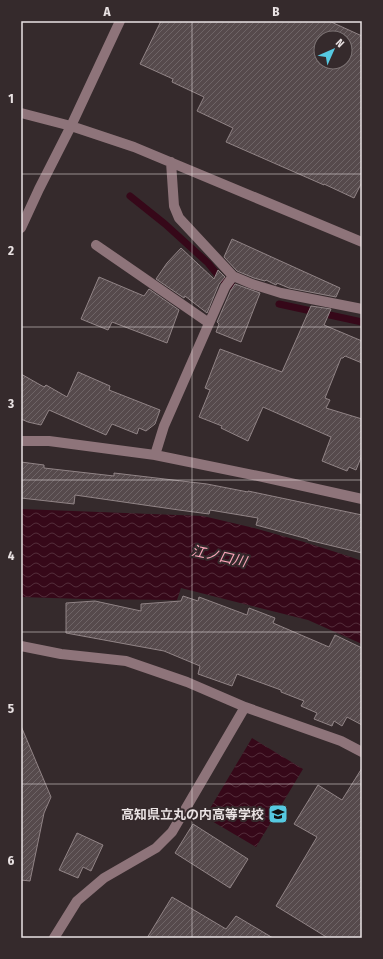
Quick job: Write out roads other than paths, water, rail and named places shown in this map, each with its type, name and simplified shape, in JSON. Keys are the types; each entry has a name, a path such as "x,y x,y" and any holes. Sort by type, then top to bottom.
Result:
{"street":[{"path":"21,228 120,21"},
{"path":"21,113 71,126 134,147 362,242"},
{"path":"171,162 174,206 179,218 233,276 280,293 362,310"},
{"path":"96,245 209,323"},
{"path":"155,455 164,426 225,287 233,276"},
{"path":"21,441 49,441 155,455 362,499"},
{"path":"21,646 61,654 126,661 187,682 245,706 341,741 362,752"},
{"path":"54,938 77,901 104,878 156,848 172,832 245,706"}],"water":[{"name":"江ノ口川","path":"21,509 203,516 304,542 362,561 362,644 308,620 181,588 177,600 21,597"},
{"path":"252,738 303,769 256,847 205,817"}],"waterway":[{"path":"130,196 165,224 208,263 221,279 240,291"},
{"path":"279,304 362,322"}],"place":[{"name":"高知県立丸の内高等学校","path":"278,814"}]}
